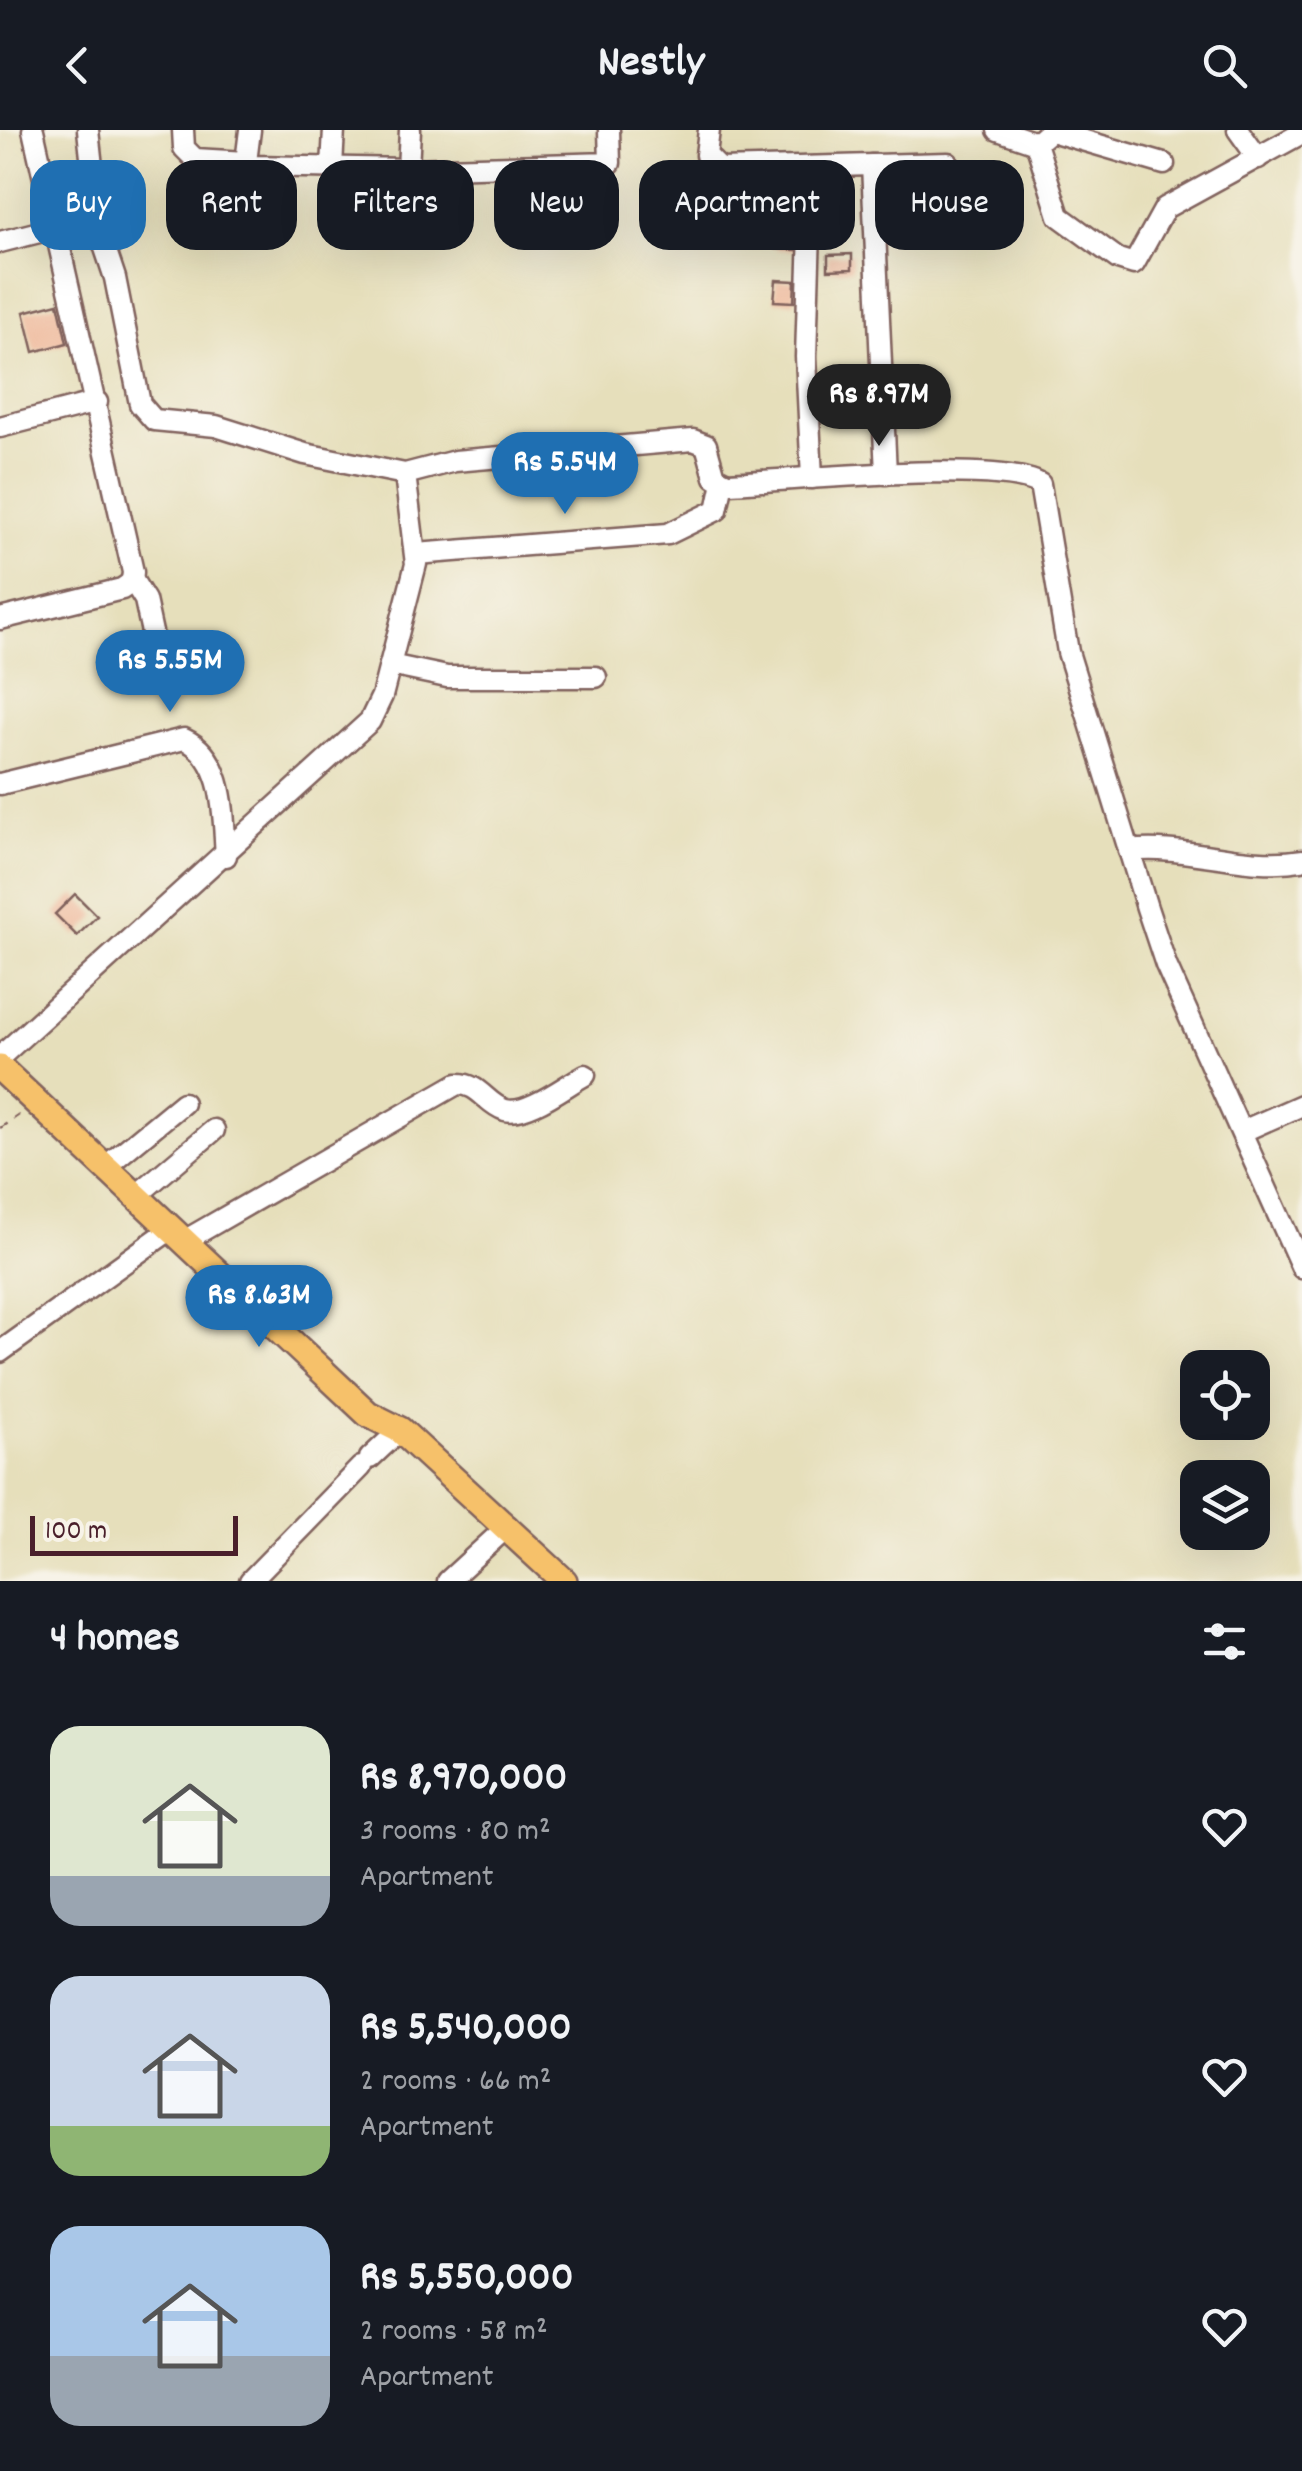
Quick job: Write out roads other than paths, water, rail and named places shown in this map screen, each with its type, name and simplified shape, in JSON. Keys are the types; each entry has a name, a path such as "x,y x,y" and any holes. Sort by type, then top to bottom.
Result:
{"main road":[{"path":"0,1068 368,1414 400,1430 564,1581"}],"street":[{"path":"33,130 40,160"},
{"path":"88,130 99,230 147,416 154,420 236,430 305,454 404,474 455,461 693,440 706,444 715,477 723,482 886,474 1018,477 1040,484 1068,652 1166,965 1302,1268"},
{"path":"183,130 184,148 195,160"},
{"path":"246,160 250,130"},
{"path":"332,160 334,130"},
{"path":"408,160 410,130"},
{"path":"474,166 610,163 610,130"},
{"path":"709,130 706,156 710,160"},
{"path":"998,130 1046,134 1164,164"},
{"path":"1238,130 1258,158"},
{"path":"1046,134 1059,216 1118,258 1134,264 1165,208 1302,133"},
{"path":"872,165 886,474"},
{"path":"855,166 875,165"},
{"path":"0,242 30,234"},
{"path":"60,250 97,402 132,579 146,600 160,665"},
{"path":"809,250 806,356 812,478"},
{"path":"0,427 97,402"},
{"path":"0,1057 226,856 370,721 390,665 416,554 404,474"},
{"path":"416,554 668,534 717,510 723,482"},
{"path":"0,619 122,589 132,579"},
{"path":"390,665 447,677 596,677"},
{"path":"0,784 184,739 201,750 218,781 226,856"},
{"path":"1129,851 1172,848 1281,864 1302,860"},
{"path":"0,1352 178,1235 457,1084 470,1085 500,1108 515,1110 585,1075"},
{"path":"105,1167 184,1104"},
{"path":"1243,1132 1302,1105"},
{"path":"136,1196 214,1130"},
{"path":"250,1581 400,1430"},
{"path":"448,1581 508,1526"}]}
